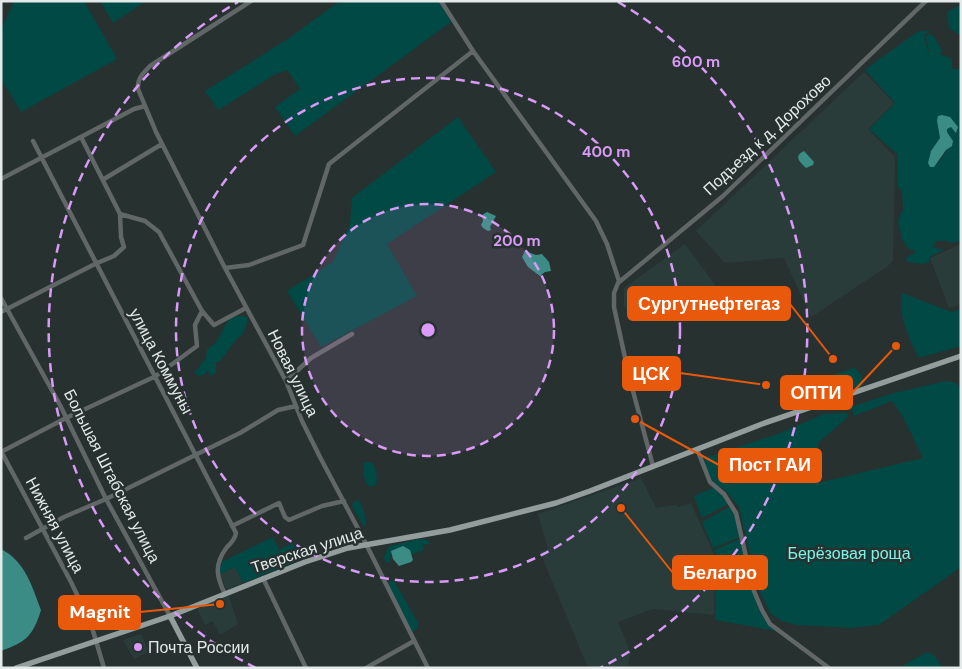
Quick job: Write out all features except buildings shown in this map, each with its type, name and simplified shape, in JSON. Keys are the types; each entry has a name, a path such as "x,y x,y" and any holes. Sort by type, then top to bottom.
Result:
{"main road":[{"name":"Тверская улица","path":"16,668 170,616 305,562 366,544 430,534 539,508 590,491 792,414 961,356"},
{"name":"Большая Штабская улица","path":"170,616 197,668"}],"street":[{"name":"Новая улица","path":"252,1 150,66 142,73 138,89 162,144 225,268 286,381 321,460 344,501 428,668"},
{"path":"441,1 472,51 596,221 607,244 620,281 614,292 614,307 652,466"},
{"name":"Подъезд к д. Дорохово","path":"620,281 723,196 926,1"},
{"path":"225,268 249,265 303,245 329,164 472,51"},
{"path":"1,179 134,109 145,106"},
{"path":"1,312 114,256 124,247 121,237 120,214 104,179 81,137"},
{"name":"улица Коммуны","path":"33,142 95,264 156,376 232,526"},
{"path":"104,179 162,144"},
{"path":"120,214 145,221 158,232 202,311 214,325 246,308"},
{"name":"Большая Штабская улица","path":"1,298 66,418 106,499 170,616"},
{"path":"1,452 66,418 156,376 197,346 195,325 202,311"},
{"path":"286,381 311,358 352,334"},
{"path":"26,538 240,433 278,410 296,406"},
{"path":"696,449 710,482 724,494 736,513 754,592 770,624 829,668"},
{"name":"Нижняя улица","path":"1,452 87,616 104,668"},
{"path":"225,594 217,574 222,556 236,536 232,526 279,503 285,518 289,520 322,506 344,501"},
{"path":"264,578 306,668"},
{"path":"368,667 414,641"}],"shaded area":[{"path":"864,72 894,103 868,129 895,157 893,260 888,266 811,317 784,258 725,263 696,231"},
{"path":"938,116 950,117 958,127 956,133 951,127 947,129 953,141 952,146 946,150 934,167 930,167 928,163 931,151 940,138"},
{"path":"804,151 814,162 813,165 806,168 798,157"},
{"path":"487,212 496,216 490,227 491,230 488,231 481,225 483,221 482,215"},
{"path":"685,244 716,286 632,322 624,305 624,288"},
{"path":"961,244 961,304 949,308 930,258"},
{"path":"525,251 536,255 542,254 549,262 551,271 545,272 540,276 528,267 522,257"},
{"path":"641,478 656,508 676,505 678,507 691,503 715,557 714,615 653,609 618,622 631,653 627,668 588,668 540,552 548,549 538,514"},
{"path":"403,546 410,550 413,560 399,566 393,559 391,551"},
{"path":"1,549 22,567 31,583 41,610 35,626 27,637 23,641 1,651"},
{"path":"235,567 243,583 227,590 219,574"},
{"path":"228,594 238,624 220,635 213,621 205,625 197,608"},
{"path":"141,634 149,651 134,659 123,640"}],"green space":[{"path":"14,1 84,1 117,59 21,112 1,79 1,30"},
{"path":"100,1 146,1 113,23"},
{"path":"340,1 439,1 451,22 295,136 275,107 300,89 287,70 274,75 218,110 205,91 286,40"},
{"path":"961,5 961,36 949,28 947,12"},
{"path":"919,31 931,31 924,35 928,52 926,38 927,35 933,35 942,50 940,54 952,59 952,69 961,69 961,236 958,242 936,241 933,247 944,250 929,257 929,262 923,264 907,262 906,258 916,252 907,248 902,239 898,221 903,209 902,191 898,187 897,154 869,129 895,103 865,70","holes":["937,121 958,127 951,126 947,129 953,141 938,163 929,157 940,137"]},
{"path":"458,117 496,172 387,244 417,296 321,347 287,291 333,262 350,223 352,198"},
{"path":"902,293 952,312 961,309 961,346 919,358 908,335 903,318 901,309"},
{"path":"235,316 244,316 247,318 247,323 243,334 235,341 220,361 216,362 216,373 210,376 207,371 204,375 199,376 194,373 206,358 207,349 214,344 225,325"},
{"path":"854,368 861,376 862,386 826,399 821,388 822,378"},
{"name":"Берёзовая роща","path":"946,381 957,383 961,391 961,567 879,625 851,628 797,625 782,621 770,613 758,588 739,507 724,489 715,484 708,472 704,459 778,434 824,414 846,413 849,416 818,443 818,483 923,458 902,415 892,401 854,416 851,407 894,393"},
{"path":"371,462 375,469 377,482 374,486 369,487 364,476 363,466 364,463"},
{"path":"713,488 721,494 728,504 702,518 694,496"},
{"path":"357,500 364,511 366,525 364,527 352,506 353,502"},
{"path":"731,506 735,513 740,537 713,548 702,522"},
{"path":"273,537 279,550 293,543 300,560 243,583 235,567 218,575 221,562"},
{"path":"420,539 427,540 431,544 423,544 424,550 410,555 391,555 390,562 386,563 384,556 389,546"},
{"path":"740,539 752,588 762,611 776,631 715,620 716,557 714,550"},
{"path":"391,580 394,581 418,623 417,629 412,632 388,583"},
{"path":"927,652 934,655 943,668 899,668"}],"place":[{"name":"ОПТИ","path":"896,346"},
{"name":"Сургутнефтегаз","path":"833,359"},
{"name":"ЦСК","path":"766,385"},
{"name":"Пост ГАИ","path":"635,419"},
{"name":"Белагро","path":"621,508"},
{"name":"Magnit","path":"220,604"},
{"name":"Почта России","path":"138,647"}]}
